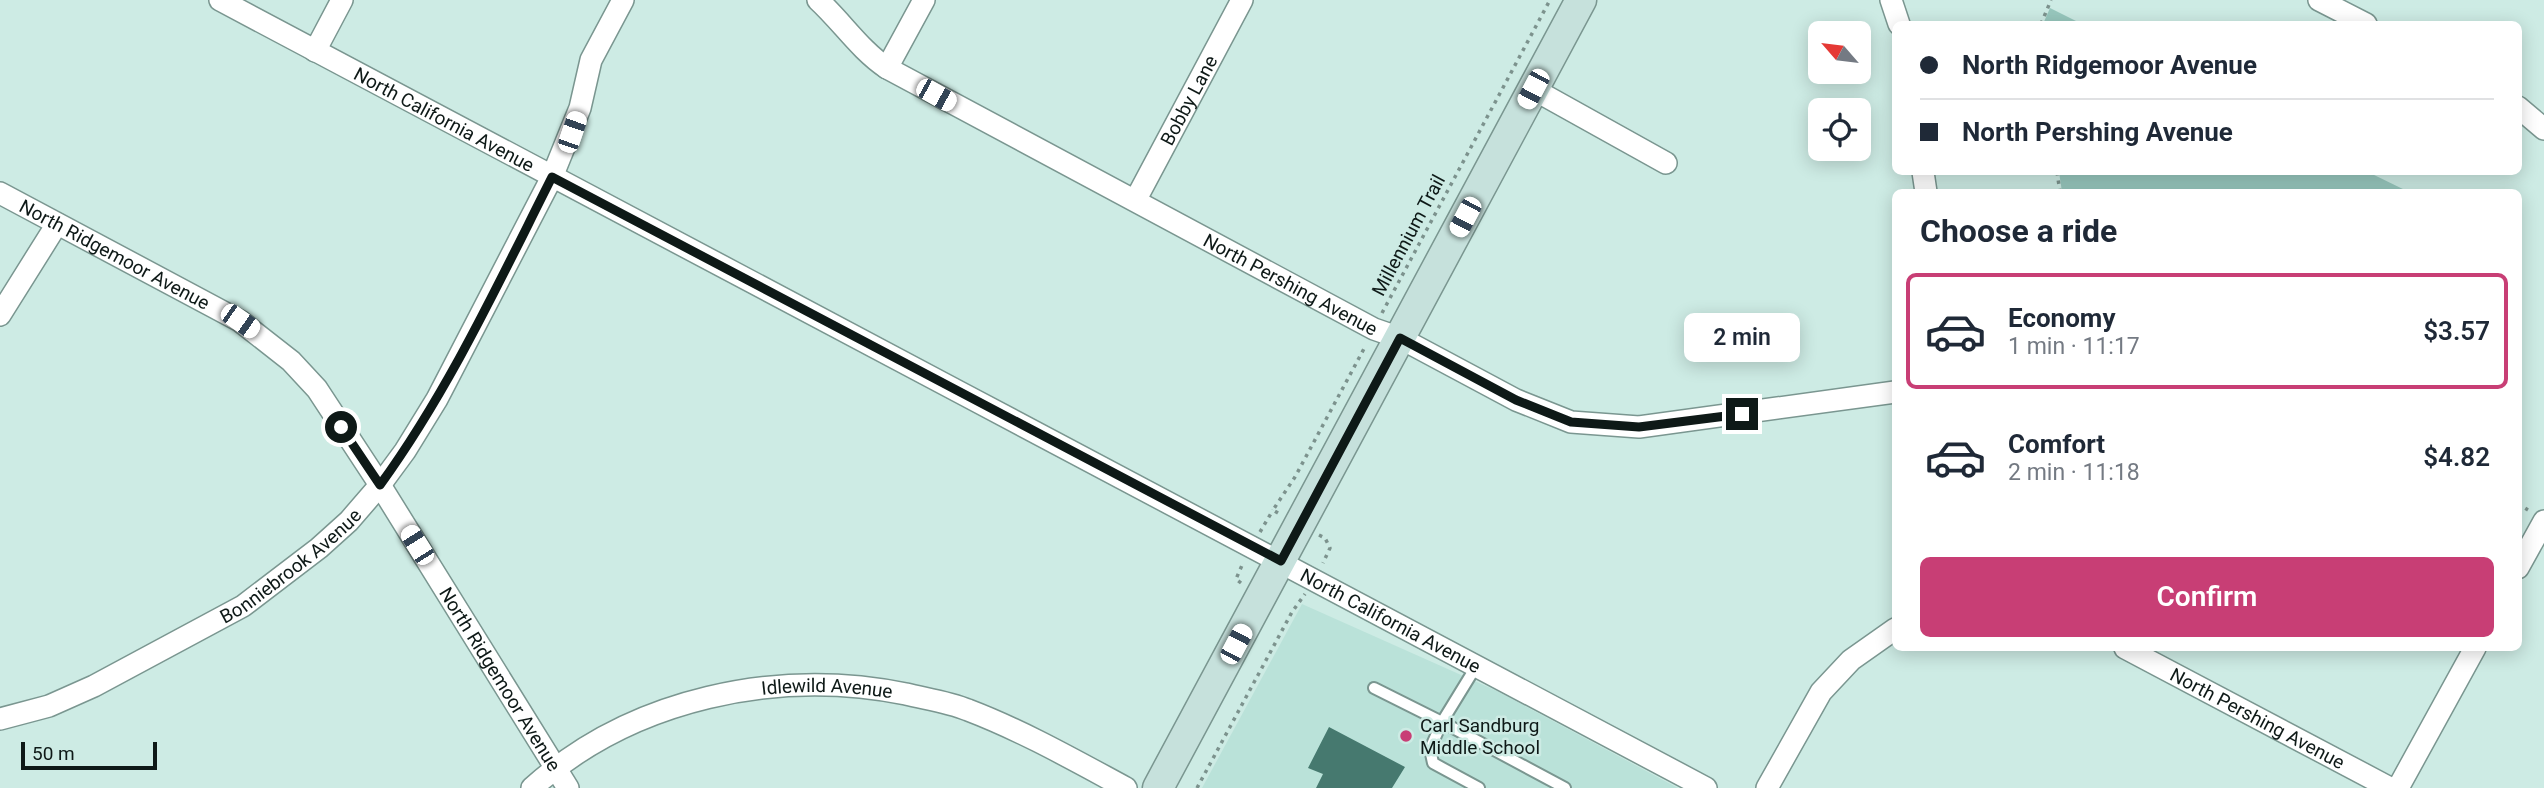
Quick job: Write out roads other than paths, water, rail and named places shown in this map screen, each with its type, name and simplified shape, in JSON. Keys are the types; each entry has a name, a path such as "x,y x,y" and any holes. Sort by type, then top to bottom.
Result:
{"street":[{"name":"North California Avenue","path":"220,0 1281,561 1702,787"},
{"path":"315,51 342,0"},
{"name":"Bonniebrook Avenue","path":"0,719 49,706 94,686 243,606 349,521 405,451 437,399 552,177 580,108 591,60 624,0"},
{"name":"North Pershing Avenue","path":"818,0 834,14 858,44 887,68 1516,400 1571,422 1639,427 1892,392"},
{"path":"887,68 924,0"},
{"name":"Bobby Lane","path":"1136,200 1242,0"},
{"path":"1158,788 1281,561 1387,333 1533,89 1581,0"},
{"path":"1891,0 1898,21"},
{"path":"2319,0 2359,21"},
{"path":"1533,89 1666,163"},
{"path":"2522,110 2544,129"},
{"name":"North Ridgemoor Avenue","path":"0,193 185,290 260,335 291,361 317,389 380,485 568,788"},
{"path":"0,314 57,224"},
{"path":"2522,561 2544,521"},
{"path":"1767,788 1821,692 1851,660 1892,631"},
{"name":"North Pershing Avenue","path":"2131,651 2390,788"},
{"path":"2398,788 2473,651"},
{"name":"Idlewild Avenue","path":"532,788 584,749 648,717 682,704 728,693 794,685 881,689 967,709 1041,742 1126,788"}],"lane":[{"path":"1476,665 1442,722 1430,750 1433,763 1479,788"},
{"path":"1374,688 1565,788"}],"place":[{"name":"Carl Sandburg Middle School","path":"1406,736"}]}
